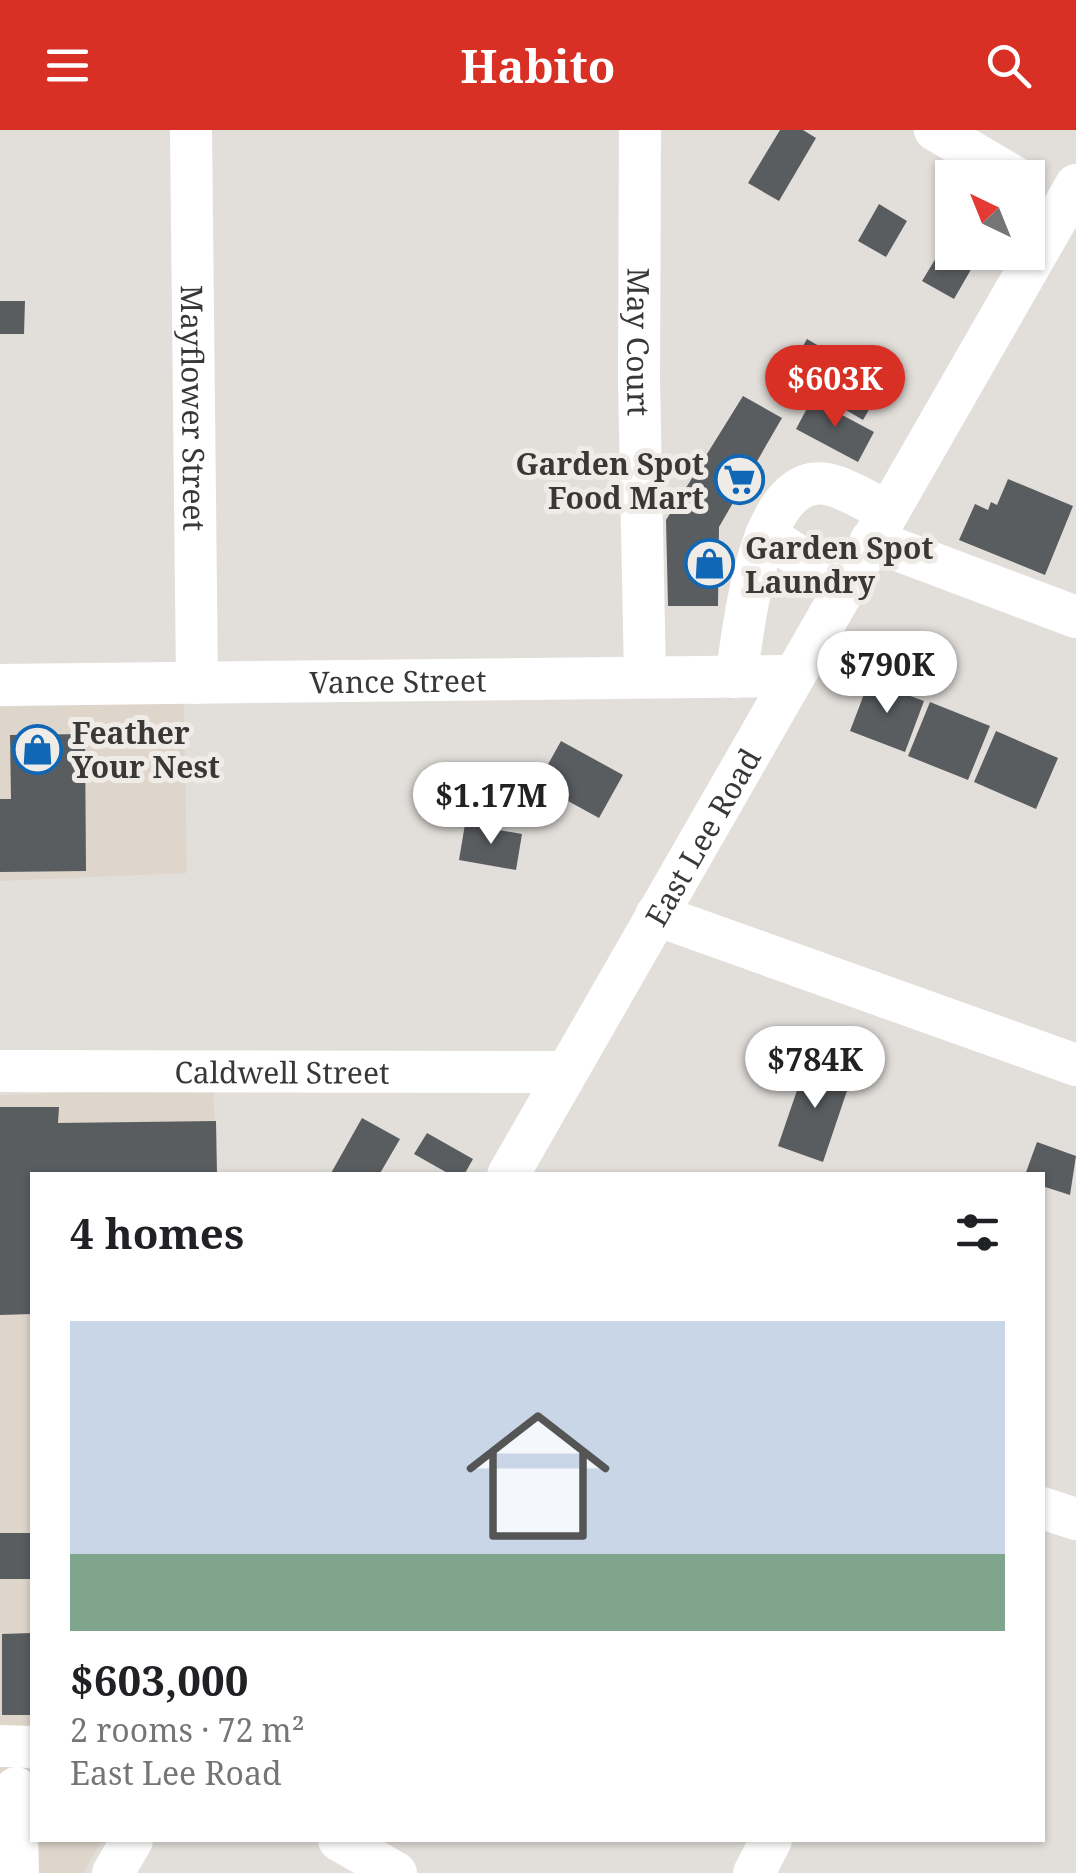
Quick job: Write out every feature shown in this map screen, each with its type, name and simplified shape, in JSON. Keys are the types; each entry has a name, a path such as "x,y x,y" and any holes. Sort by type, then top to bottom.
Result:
{"street":[{"name":"Mayflower Street","path":"191,130 197,683"},
{"name":"May Court","path":"640,130 645,676"},
{"path":"935,130 986,160"},
{"path":"1045,189 1070,196"},
{"name":"East Lee Road","path":"510,1172 1070,196"},
{"path":"736,677 758,548 786,500 807,486 828,483 880,526 1076,617"},
{"path":"766,534 844,586"},
{"name":"Vance Street","path":"0,684 793,676"},
{"path":"656,915 1076,1065"},
{"name":"Caldwell Street","path":"0,1071 566,1072"},
{"path":"1045,1509 1076,1519"},
{"path":"0,1746 30,1747"},
{"path":"16,1788 18,1873"},
{"path":"113,1873 131,1842"},
{"path":"342,1842 396,1873"},
{"path":"754,1873 770,1842"}],"shaded area":[{"path":"184,702 187,873 0,881 0,707"},
{"path":"213,1088 217,1172 30,1172 30,1842 101,1842 83,1873 0,1873 0,1095"}],"building":[{"path":"780,130 803,130 816,138 779,201 748,183"},
{"path":"879,204 907,221 886,257 858,241"},
{"path":"935,260 935,270 971,270 954,299 922,281"},
{"path":"0,301 25,301 24,334 0,334"},
{"path":"807,339 884,384 863,420 786,375"},
{"path":"743,396 782,418 719,527 718,606 668,606 666,520"},
{"path":"812,399 874,432 858,462 796,429"},
{"path":"1008,479 1073,506 1045,575 959,540 975,504 988,510 991,502 997,505"},
{"path":"869,681 924,701 905,752 850,731"},
{"path":"930,702 990,726 968,780 908,756"},
{"path":"996,731 1058,758 1036,809 974,782"},
{"path":"85,734 86,871 0,872 0,799 11,799 10,735"},
{"path":"561,741 623,775 599,818 537,784"},
{"path":"465,824 522,834 516,870 459,860"},
{"path":"807,1061 852,1076 823,1162 778,1146"},
{"path":"0,1107 59,1107 58,1123 216,1121 217,1172 30,1172 30,1314 0,1315"},
{"path":"362,1118 400,1139 381,1172 332,1172"},
{"path":"427,1133 473,1159 466,1172 446,1172 414,1154"},
{"path":"1037,1142 1076,1156 1070,1195 1045,1187 1045,1172 1026,1172"},
{"path":"0,1533 30,1533 30,1579 0,1579"},
{"path":"30,1633 30,1715 2,1715 2,1634"}],"place":[{"name":"Garden Spot Food Mart","path":"739,480"},
{"name":"Garden Spot Laundry","path":"710,564"},
{"name":"Feather Your Nest","path":"37,749"}]}
